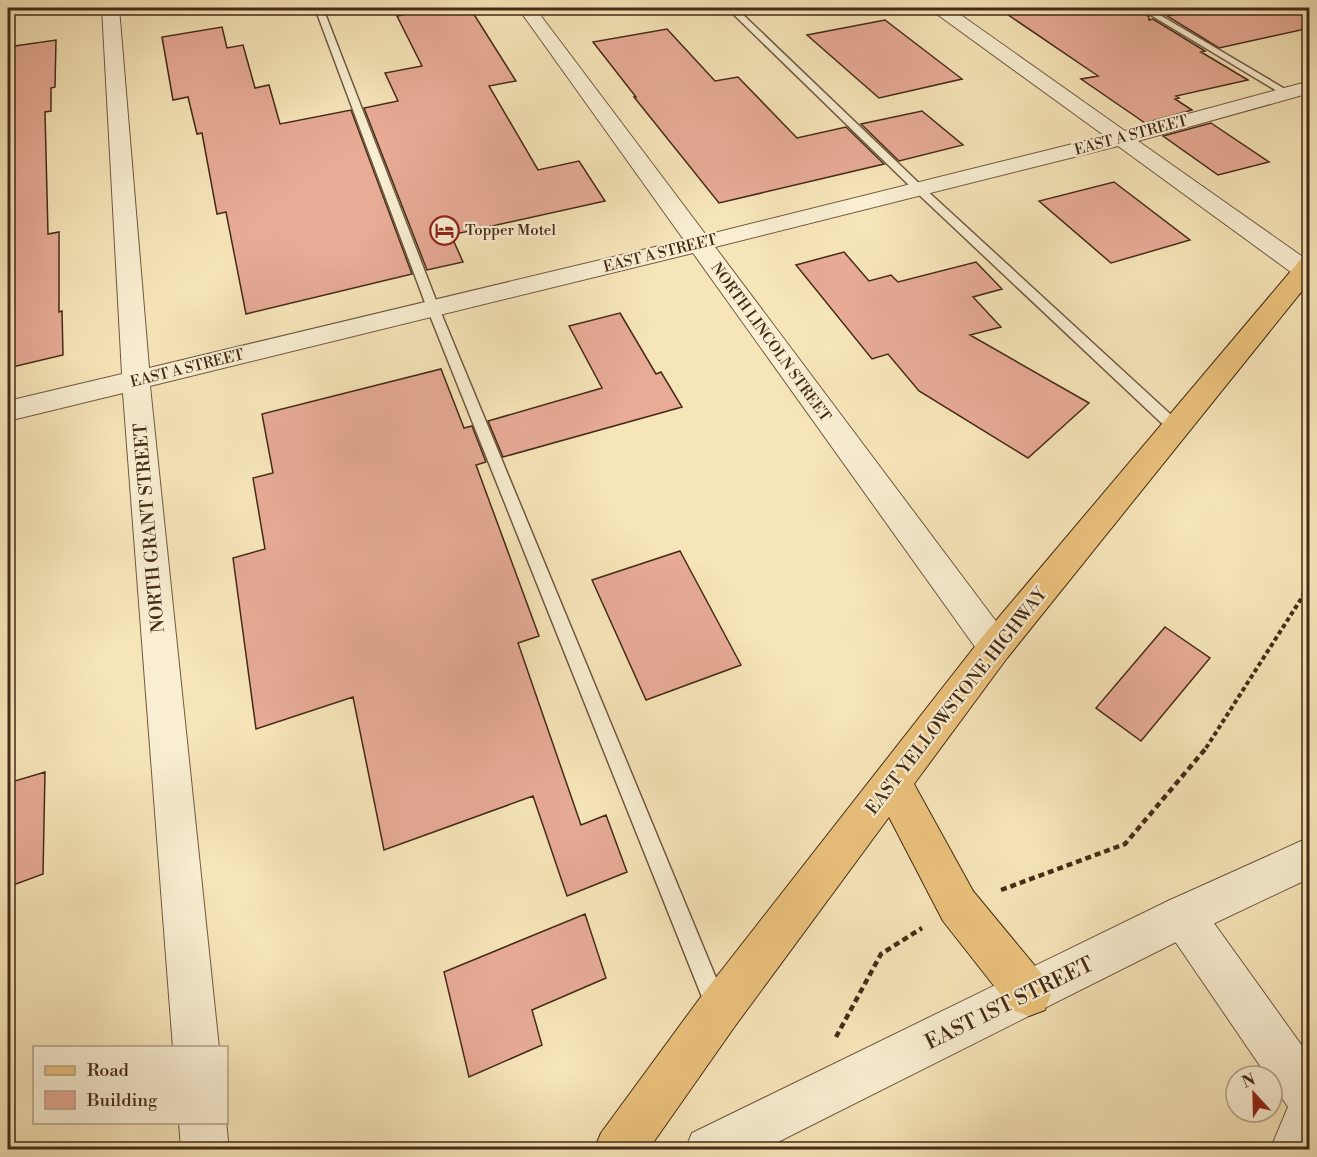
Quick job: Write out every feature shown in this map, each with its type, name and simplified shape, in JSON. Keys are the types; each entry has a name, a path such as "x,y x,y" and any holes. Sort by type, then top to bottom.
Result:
{"main road":[{"name":"EAST YELLOWSTONE HIGHWAY","path":"618,1149 719,1011 994,647 1307,267"},
{"path":"892,783 958,906 1029,994"}],"street":[{"name":"NORTH GRANT STREET","path":"110,8 136,380 196,1046"},
{"name":"NORTH LINCOLN STREET","path":"526,8 994,647"},
{"path":"940,8 1120,139 1307,267"},
{"name":"EAST A STREET","path":"8,411 699,244 1120,139 1310,87"},
{"name":"EAST 1ST STREET","path":"709,1149 1029,994 1183,916 1310,857"},
{"path":"1183,916 1310,1098"},
{"path":"1294,1149 1310,1113"},
{"path":"203,1124 205,1149"}],"lane":[{"path":"319,8 433,308 719,1011"},
{"path":"731,8 919,189 1176,428"},
{"path":"1143,8 1285,92"}],"path":[{"path":"832,1045 881,954 958,906 1125,844 1214,739 1310,580"}],"building":[{"path":"399,8 470,8 516,81 489,86 538,170 579,161 605,201 451,235 463,262 427,270 364,108 398,101 385,73 422,66 397,16 403,15"},
{"path":"998,8 1137,8 1149,17 1149,20 1153,19 1205,51 1201,52 1248,80 1176,96 1179,98 1175,99 1192,110 1145,123 1081,79 1098,76"},
{"path":"1210,8 1310,8 1310,28 1219,48 1167,16"},
{"path":"885,20 962,79 879,98 807,35"},
{"path":"222,27 227,48 243,45 255,88 269,85 280,124 351,110 412,274 246,314 226,212 217,214 202,133 197,134 188,97 173,100 162,37"},
{"path":"667,29 715,81 738,77 797,138 846,127 884,164 719,203 593,42"},
{"path":"56,40 55,87 51,88 51,111 45,112 48,234 59,232 59,312 62,311 63,355 8,368 8,47"},
{"path":"922,111 963,145 899,161 861,124"},
{"path":"1211,123 1269,162 1218,175 1163,136"},
{"path":"1114,182 1190,240 1111,263 1039,201"},
{"path":"844,252 869,281 891,275 898,282 976,262 1002,289 973,297 1001,327 970,335 1089,403 1028,458 919,391 888,354 872,359 796,265"},
{"path":"620,313 656,374 661,372 682,407 503,457 488,421 602,388 569,326"},
{"path":"441,369 464,428 472,426 486,462 476,465 539,636 518,643 581,825 606,815 627,872 567,896 533,796 384,850 353,697 256,729 233,558 265,549 253,478 273,473 262,414"},
{"path":"680,551 741,665 646,700 592,580"},
{"path":"1165,627 1210,658 1141,741 1096,708"},
{"path":"45,772 43,874 8,887 8,783"},
{"path":"585,914 606,978 532,1010 542,1045 469,1077 444,972"}],"place":[{"name":"Topper Motel","path":"444,230"}]}
